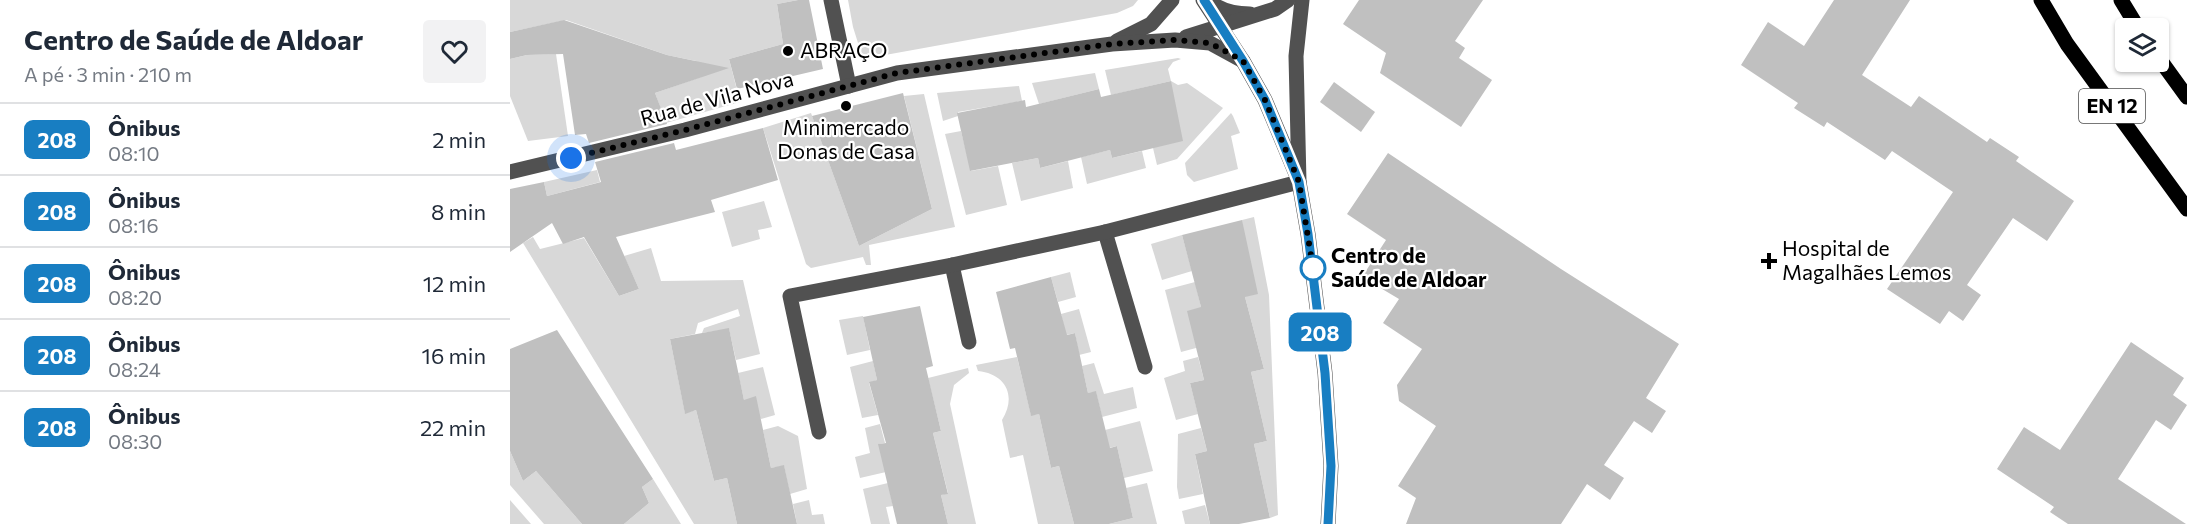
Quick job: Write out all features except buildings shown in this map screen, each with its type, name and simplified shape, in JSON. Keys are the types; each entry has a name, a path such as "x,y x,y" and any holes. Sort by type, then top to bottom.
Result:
{"main road":[{"name":"EN 12","path":"2041,0 2067,44 2187,209"},
{"path":"2121,0 2132,18"},
{"name":"EN 12","path":"2169,72 2187,97"}],"street":[{"path":"831,0 849,86"},
{"name":"Rua de Vila Nova","path":"1112,44 1151,24 1172,0"},
{"path":"1206,0 1234,14 1256,15"},
{"path":"1206,0 1265,100 1299,182"},
{"name":"Rua de Vila Nova","path":"1175,40 1275,9 1288,0"},
{"path":"1302,0 1296,56 1299,182 1308,234 1325,373 1331,466 1328,524"},
{"name":"Rua de Vila Nova","path":"510,172 685,130 897,73 1112,44 1175,40 1210,43 1243,61"},
{"path":"819,432 790,296 952,265 1105,232 1299,182"},
{"path":"1105,232 1144,367"},
{"path":"952,265 969,342"}],"shaded area":[{"path":"510,0 798,0 777,4 783,44 729,59 740,102 666,123 655,93 701,77 696,61 667,55 566,20 510,32"},
{"path":"848,0 1138,0 1133,6 1117,13 863,59 853,27"},
{"path":"556,54 568,136 528,141 510,96 510,59 527,55"},
{"path":"1181,59 1173,62 1168,69 1171,81 1111,95 1105,70"},
{"path":"1095,73 1099,89 1039,104 1032,83"},
{"path":"1171,81 1178,85 1187,83 1223,108 1177,159 1157,165 1153,148"},
{"path":"1019,86 1022,101 958,112 958,116 943,121 937,93"},
{"path":"924,94 955,227 869,245 871,265 866,265 863,257 811,268 806,264 763,128 811,113 859,246 932,209 904,96"},
{"path":"1231,113 1240,133 1231,136 1238,169 1194,182 1187,175 1185,163"},
{"path":"961,131 971,171 998,166 1007,205 966,215 945,134"},
{"path":"1110,150 1112,158 1142,151 1146,168 1087,184 1081,157"},
{"path":"1038,158 1040,168 1068,161 1073,188 1021,201 1012,163"},
{"path":"597,170 600,182 547,196 544,182"},
{"path":"764,201 772,227 758,230 760,239 732,247 722,212"},
{"path":"1254,217 1269,295 1278,515 1270,518 1254,444 1267,441 1251,372 1264,369 1245,297 1242,220"},
{"path":"1182,235 1192,271 1162,280 1151,244"},
{"path":"533,237 540,249 584,238 619,296 639,289 624,256 651,248 661,281 743,280 760,354 736,360 729,329 702,333 704,328 740,316 738,309 698,323 695,334 670,339 685,413 696,410 714,481 727,478 737,524 694,524 523,243"},
{"path":"1070,272 1076,297 1058,302 1051,277"},
{"path":"1195,282 1201,307 1196,348 1181,352 1165,290"},
{"path":"1079,309 1091,352 1079,355 1075,333 1066,335 1061,314"},
{"path":"863,316 870,350 847,355 839,320"},
{"path":"1017,357 1031,415 1039,414 1051,468 1059,466 1074,524 1038,524 1023,455 1010,458 1002,420 1009,403 1006,388 996,377 978,371 976,365"},
{"path":"1198,357 1204,380 1190,383 1198,414 1176,420 1164,378 1185,371 1183,361"},
{"path":"873,361 877,380 869,383 878,415 862,418 850,367"},
{"path":"1094,363 1104,394 1133,387 1137,408 1102,417 1096,392 1088,393 1082,366"},
{"path":"763,367 775,415 761,419 744,400 738,373"},
{"path":"968,368 969,373 954,385 950,404 976,524 948,524 941,495 948,493 933,433 941,431 928,378"},
{"path":"1140,421 1153,471 1124,478 1117,446 1109,448 1105,430"},
{"path":"880,424 885,443 879,444 886,472 860,478 855,457 870,453 865,428"},
{"path":"778,426 798,436 807,489 790,494 784,466 771,468 763,430"},
{"path":"1201,428 1207,451 1195,454 1203,494 1179,499 1177,487 1178,434"},
{"path":"510,451 523,481 536,471 582,524 544,524 510,485"},
{"path":"653,479 681,524 624,524 649,503 642,487"},
{"path":"888,483 893,506 886,507 890,524 871,524 863,489"},
{"path":"1147,483 1157,524 1109,524 1133,518 1126,488"},
{"path":"510,500 531,524 510,524"},
{"path":"809,500 812,515 823,514 825,524 797,524 793,504"},
{"path":"1205,505 1210,524 1185,524 1182,511"}],"bus line":[{"name":"208","path":"1204,0 1265,100 1299,182 1308,234 1325,373 1331,466 1328,524"}],"place":[{"name":"ABRAÇO","path":"788,51"},
{"name":"Minimercado Donas de Casa","path":"846,106"},
{"name":"Hospital de Magalhães Lemos","path":"1769,261"},
{"name":"Centro de Saúde de Aldoar","path":"1313,268"}],"route":[{"path":"571,158 897,73 1112,44 1175,40 1210,43 1243,61 1265,100 1299,182 1313,268"}]}
